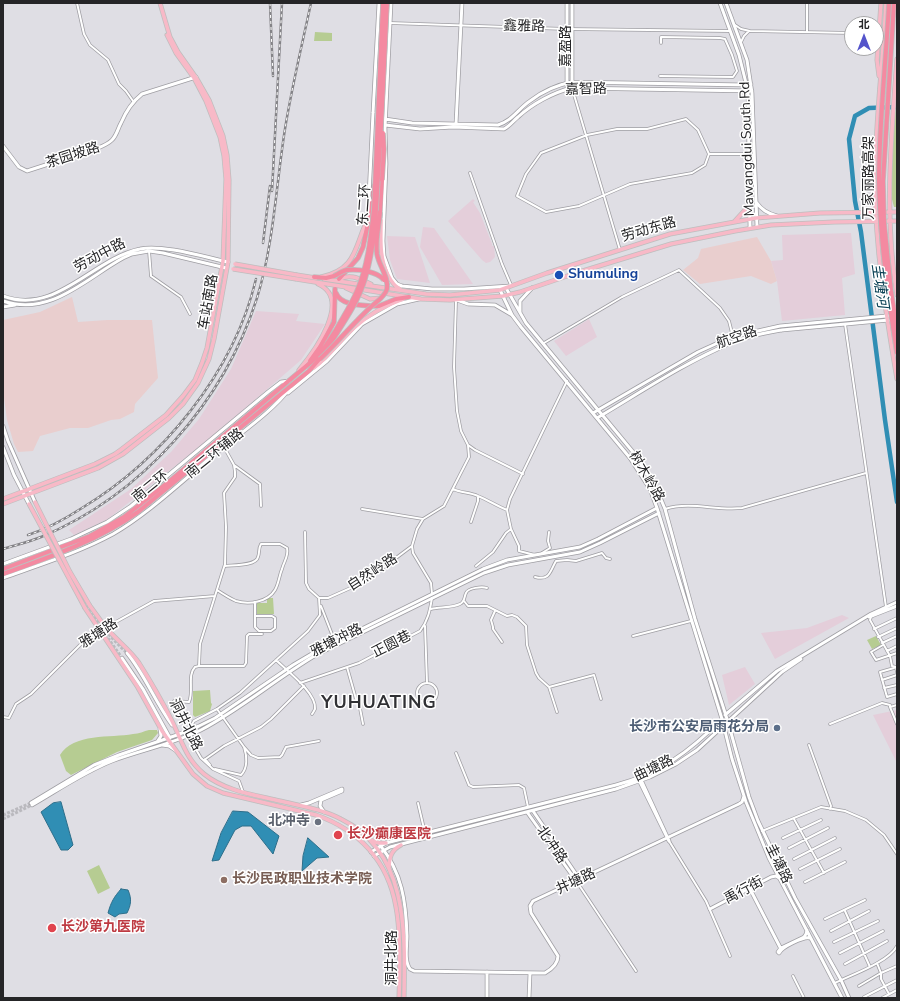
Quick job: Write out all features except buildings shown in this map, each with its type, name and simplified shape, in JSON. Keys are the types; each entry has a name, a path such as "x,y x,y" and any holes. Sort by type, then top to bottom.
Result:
{"highway":[{"name":"东二环","path":"289,380 317,357 328,343 351,304 360,284 364,269 374,209 383,3"},
{"name":"东二环","path":"293,385 320,359 337,333 357,299 368,268 376,214 384,118 387,3"},
{"name":"万家丽路高架","path":"889,3 879,181 887,292 897,353"},
{"name":"万家丽路高架","path":"894,3 883,181 884,222 889,276 897,330"},
{"path":"320,359 386,292 386,284 376,251 384,149 384,118"},
{"path":"339,280 358,258 363,247 367,230 370,200 374,186"},
{"path":"314,278 326,278 347,270 359,271 379,275 384,278 386,284"},
{"path":"305,367 320,347 333,324 335,316 335,289 336,294 341,300 366,306 379,306 396,299 409,297"},
{"name":"南二环","path":"3,569 90,536 124,517 165,485 289,380"},
{"name":"南二环","path":"3,574 90,541 123,523 293,385"}],"main road":[{"name":"车站南路","path":"3,499 95,464 115,454 166,416 195,380 202,364 207,348 218,284 225,262 226,180 224,156 217,127 195,78 176,53 167,37 159,3"},
{"path":"879,16 881,3"},
{"path":"886,3 877,130 875,182 876,221 883,292 897,379"},
{"path":"877,56 881,82"},
{"path":"897,59 889,181 890,221 897,296"},
{"path":"734,222 745,210 750,199"},
{"path":"380,212 381,257 392,281 397,287 413,292"},
{"name":"劳动东路","path":"413,292 450,295 500,290 670,234 756,218 867,212 897,212"},
{"path":"314,278 326,275 340,268 353,257 368,219"},
{"name":"劳动东路","path":"315,283 421,299 456,300 503,296 533,288 576,273 671,244 750,228 869,221 897,221"},
{"name":"劳动中路","path":"225,262 314,278 380,287"},
{"name":"车站南路","path":"3,504 98,468 117,459 169,418 183,404 198,383 206,367 211,350 223,285 224,267"},
{"name":"劳动中路","path":"224,267 315,283"},
{"path":"339,280 348,276 380,287 413,292"},
{"path":"295,375 308,359 329,324 332,314 332,300 328,290 315,283"},
{"path":"342,286 370,299 382,297"},
{"path":"309,371 326,358 355,327 390,305 409,297"},
{"name":"洞井北路","path":"35,502 70,572 90,606 106,628 129,650 138,662 175,728 178,737 192,763 205,775 222,785 243,792 324,812 351,824 368,838 390,870 398,892 403,917 404,998"},
{"name":"洞井北路","path":"29,504 85,608 137,686 160,727 192,774 214,790 231,796 323,818 347,829 362,842 374,856 384,872 394,896 398,914 399,998"},
{"path":"368,838 380,844 386,843"},
{"path":"390,870 390,858 394,849 400,845"}],"street":[{"path":"77,3 84,34 90,44 108,60 119,84 133,101 142,94 195,78"},
{"path":"370,200 379,3"},
{"path":"391,3 384,118 386,164 383,251 388,269 397,284 413,292"},
{"path":"456,124 462,3"},
{"name":"嘉盈路","path":"567,3 567,89"},
{"name":"嘉盈路","path":"572,3 572,88"},
{"name":"Mawangdui South.Rd","path":"720,3 740,54 748,91 750,228"},
{"name":"Mawangdui South.Rd","path":"726,3 747,60 752,91 757,227"},
{"path":"806,32 807,3"},
{"name":"鑫雅路","path":"390,23 567,29 730,31"},
{"path":"733,24 738,28 750,31 844,33"},
{"path":"741,45 742,39 750,31"},
{"path":"660,76 733,77 737,71 725,39 661,37 661,43"},
{"path":"675,76 675,84"},
{"name":"嘉智路","path":"384,118 412,123 498,125 506,122 530,101 552,87 572,82 751,84"},
{"path":"572,88 620,250"},
{"name":"嘉智路","path":"385,125 420,129 453,127 504,129 543,99 558,91 572,88 752,91"},
{"name":"茶园坡路","path":"3,146 16,164 27,171 98,148 106,145 114,138 133,101"},
{"path":"686,119 698,130 709,154 705,165 692,174 630,184 579,206 546,212 517,196 526,174 541,153 586,135 617,129 647,129 686,119"},
{"path":"709,154 748,154"},
{"path":"397,284 408,287 435,289 511,286 470,173"},
{"path":"755,200 761,209 767,213 779,216"},
{"path":"149,249 151,276 180,297 190,314"},
{"name":"劳动中路","path":"3,301 18,304 37,305 57,299 123,258 149,249 224,267"},
{"name":"劳动中路","path":"3,296 19,300 46,298 62,291 121,255 133,250 164,249 225,262"},
{"path":"544,343 622,298 679,270 720,308 728,321 732,342"},
{"name":"树木岭路","path":"506,288 526,323 603,415 639,461 657,490 664,509 695,619 728,722"},
{"path":"520,313 520,301 523,296 533,288"},
{"name":"树木岭路","path":"500,290 512,314 630,458 650,489 723,726"},
{"path":"283,397 327,361 362,324 397,304 421,299"},
{"path":"362,509 423,519 444,506 469,457 468,445 461,431 457,411 454,367 456,300 468,304 495,305 512,314"},
{"path":"3,307 18,304"},
{"name":"航空路","path":"597,418 687,365 732,342 768,332 882,321 897,315"},
{"name":"航空路","path":"593,413 698,352 732,337 780,326 881,316 897,320"},
{"path":"844,324 886,607"},
{"path":"780,326 782,330"},
{"name":"南二环辅路","path":"3,564 71,539 108,522 136,502 268,392 281,382 289,380"},
{"path":"549,532 548,542 550,548 538,555 519,551 519,546 511,529 507,510 510,500 567,381"},
{"name":"南二环辅路","path":"3,578 98,542 125,526 143,514 224,447 283,397 293,385"},
{"name":"洞井北路","path":"3,426 8,441 35,502"},
{"path":"468,445 523,474"},
{"name":"洞井北路","path":"3,447 14,475 29,504"},
{"path":"224,447 234,464 260,484 261,506"},
{"path":"199,666 200,644 216,590 225,566 226,528 224,493 235,477 234,464"},
{"path":"664,509 688,505 725,509 742,508 866,473"},
{"path":"453,489 459,492 467,492 478,496 507,510"},
{"path":"471,522 478,501 478,496"},
{"name":"雅塘冲路","path":"31,804 96,768 157,744 190,734 222,716 315,652 495,564 568,550 589,544 657,508"},
{"name":"雅塘冲路","path":"287,671 316,655 497,567 580,552 658,513"},
{"name":"自然岭路","path":"320,598 328,598 364,582 412,546 417,529 423,519"},
{"path":"476,566 493,552 506,533 511,529"},
{"path":"244,747 246,765 244,772 241,775 214,769 195,750 191,741 190,730 194,721 217,709 240,693 308,631 320,615 320,598 309,589 306,583 305,532"},
{"path":"216,590 236,601 255,602 269,597 279,582 287,556 287,548 280,544 261,544 256,562 251,564 225,566"},
{"name":"正圆巷","path":"300,683 365,660 420,631 425,624 431,609 431,583 413,553 412,546"},
{"path":"50,560 62,565 79,592 67,564 66,557 71,552"},
{"path":"535,577 546,577 550,574 556,561 576,561 602,553 606,558 610,559"},
{"path":"431,609 460,604 464,601 468,590 483,586 487,588"},
{"name":"雅塘路","path":"3,717 10,718 16,704 32,694 84,641 106,628 154,601 215,596"},
{"path":"464,601 468,606 487,606 507,616 512,615 517,617 526,626 528,645 536,673 539,678 549,687 557,712"},
{"path":"255,602 255,616 255,627 259,631 271,631 275,628 275,618 272,616 255,616"},
{"name":"曲塘路","path":"386,843 640,779 688,750 726,714 777,671 871,614 897,602"},
{"path":"320,605 335,642"},
{"name":"曲塘路","path":"374,856 384,850 400,845 616,789 676,764 702,746 782,672 871,616 897,606"},
{"path":"495,611 491,620 493,629 502,642"},
{"path":"871,616 870,620 874,629 896,667 897,674 882,680"},
{"path":"874,629 897,618"},
{"path":"633,636 691,620"},
{"path":"425,624 427,683"},
{"path":"878,637 897,628"},
{"path":"174,701 189,702 192,696 192,671 195,667 244,666 246,663 247,636 249,634 262,634"},
{"path":"897,636 872,652 873,657 876,660 897,653"},
{"path":"887,651 897,646"},
{"path":"127,653 144,677 166,716 175,728"},
{"path":"122,658 143,689 169,740"},
{"path":"276,660 304,686 312,696 314,702 312,714"},
{"path":"347,667 356,699 359,703 363,724"},
{"path":"896,667 880,672 887,697 897,694"},
{"path":"549,687 594,675 601,699"},
{"path":"427,683 436,688 437,694 435,699 430,703 424,703 419,701 416,696 420,685 427,683"},
{"path":"884,688 897,685"},
{"path":"204,760 224,746 261,727 304,686"},
{"path":"830,724 882,704 890,705 897,724"},
{"path":"890,707 897,705"},
{"path":"217,709 244,747 251,755 258,758 280,758 286,747 319,741"},
{"name":"雅塘冲路","path":"178,737 222,716"},
{"name":"圭塘路","path":"728,722 749,797 762,831 808,922 841,980 849,998"},
{"name":"圭塘路","path":"723,726 749,809 775,868 842,998"},
{"path":"160,727 161,736 157,744 167,746 175,750"},
{"path":"809,745 831,806 830,809"},
{"path":"456,753 469,785 473,787 519,785 524,788 528,808"},
{"path":"204,760 213,769 239,782 243,792"},
{"path":"640,779 668,840 706,901 730,956"},
{"path":"296,805 309,803 342,789 342,791 321,800 320,806 324,812"},
{"name":"井塘路","path":"668,840 739,804 742,802 744,796"},
{"path":"418,803 426,834"},
{"name":"井塘路","path":"390,858 404,894 407,961 410,969 414,971 541,974 548,973 557,965 560,959 556,949 532,912 532,904 578,880 740,806 745,806 749,809"},
{"path":"762,831 821,807 845,811 866,820 884,835 897,854"},
{"name":"北冲路","path":"528,808 533,811 578,880"},
{"name":"北冲路","path":"528,808 528,812 578,880"},
{"path":"794,818 824,873"},
{"path":"783,838 821,820"},
{"path":"789,848 828,828"},
{"path":"794,859 835,838"},
{"path":"371,852 380,844 390,858"},
{"path":"800,869 840,849"},
{"path":"805,882 845,862"},
{"name":"禹行街","path":"709,908 772,875 775,868"},
{"name":"禹行街","path":"750,887 773,876 780,878"},
{"path":"578,880 636,971"},
{"path":"750,887 781,948"},
{"path":"825,919 865,900"},
{"path":"845,910 870,966"},
{"path":"831,931 870,911"},
{"path":"834,942 878,921"},
{"path":"781,948 804,937 807,930"},
{"path":"840,953 883,931"},
{"path":"781,948 804,938 811,939"},
{"path":"845,964 887,941"},
{"path":"835,983 887,958 897,946"},
{"path":"877,963 881,973 881,978 889,994"},
{"path":"859,986 881,973 897,966"},
{"path":"487,973 487,998"},
{"path":"530,974 530,998"},
{"path":"793,976 804,998"},
{"path":"864,997 897,980"},
{"path":"882,998 897,990"}],"shaded area":[{"path":"473,199 475,201 473,202 480,213 492,246 494,246 495,257 490,262 486,263 448,221"},
{"path":"423,227 434,228 473,284 442,285 420,247"},
{"path":"851,233 855,274 842,278 845,315 782,321 777,281 771,261 783,260 782,235"},
{"path":"387,236 415,237 430,283 397,279 390,260"},
{"path":"757,237 771,261 777,281 771,284 751,276 700,284 683,270 698,258 701,249"},
{"path":"72,297 78,322 107,320 152,320 158,378 135,404 134,412 120,419 111,420 88,428 70,428 40,436 33,451 18,452 7,420 3,390 3,320 40,312"},
{"path":"256,311 299,314 296,321 325,324 301,360 213,436 108,519 74,535 69,530 131,489 171,452 199,419 231,369"},
{"path":"589,319 597,337 566,356 554,341"},
{"path":"842,615 849,618 775,659 761,633 807,628"},
{"path":"745,667 755,684 729,705 722,675"},
{"path":"897,710 897,763 873,715"}],"green space":[{"path":"315,32 332,33 332,41 314,41"},
{"path":"897,90 897,207 894,207 889,188"},
{"path":"267,598 273,598 274,614 257,614 257,603 267,603"},
{"path":"876,636 881,645 872,649 867,640"},
{"path":"210,690 212,704 210,711 195,717 193,715 193,691"},
{"path":"149,730 157,730 158,733 152,740 117,752 71,775 66,771 60,755 66,748 74,743 93,738 135,734"},
{"path":"99,865 110,888 98,894 87,871"}],"water":[{"path":"61,802 73,845 68,850 61,850 41,812 53,803"},
{"path":"233,811 248,812 279,836 273,854 251,826 242,826 235,830 219,860 212,861 221,833"},
{"path":"308,838 329,857 317,858 302,871 303,856"},
{"path":"121,889 128,890 130,905 127,913 119,914 115,917 108,913 113,900"}],"waterway":[{"name":"圭塘河","path":"897,107 869,108 855,116 849,139 855,201 861,232 897,502"}],"tunnel":[{"path":"81,593 90,610 101,625 127,653"},
{"path":"100,627 122,658"},
{"path":"3,815 31,803"},
{"path":"3,819 32,805"}],"railway":[{"path":"270,3 273,76"},
{"path":"272,191 282,3"},
{"path":"3,549 41,537 78,519 113,497 145,470 174,441 201,408 224,373 242,336 257,298 263,277 271,235 288,113 311,3"},
{"path":"263,243 270,186"},
{"path":"28,535 62,520 112,488 140,465 167,439 191,410 213,379 231,347 246,314 256,279"}],"place":[{"name":"Shumuling","path":"559,275"},
{"name":"长沙市公安局雨花分局","path":"777,728"},
{"name":"北冲寺","path":"318,822"},
{"name":"长沙癫康医院","path":"338,835"},
{"name":"长沙民政职业技术学院","path":"224,880"},
{"name":"长沙第九医院","path":"52,928"}],"district":[{"name":"YUHUATING","path":"379,704"}]}
